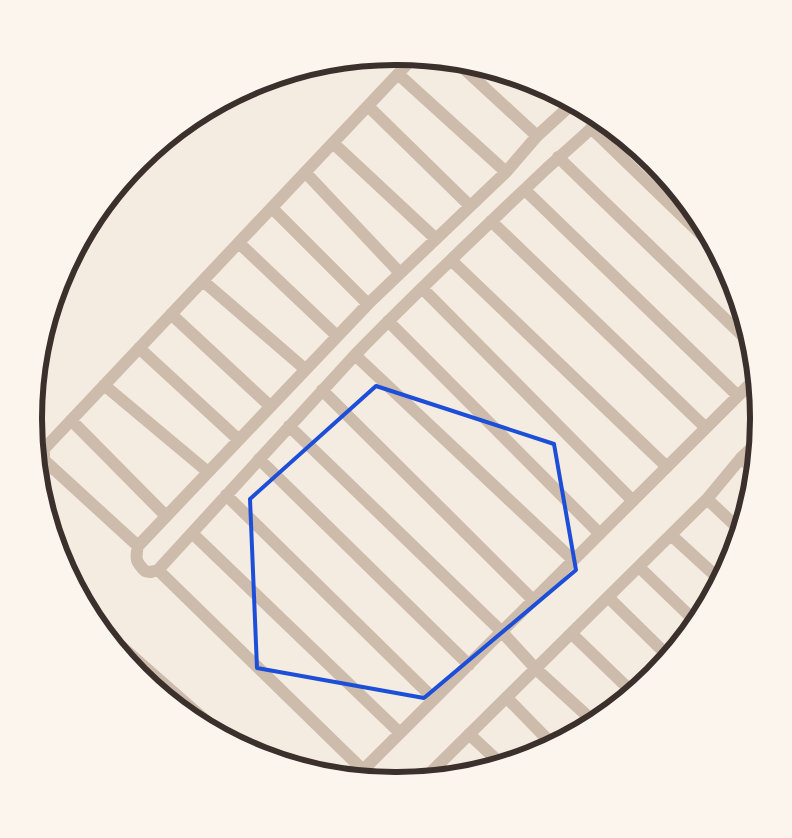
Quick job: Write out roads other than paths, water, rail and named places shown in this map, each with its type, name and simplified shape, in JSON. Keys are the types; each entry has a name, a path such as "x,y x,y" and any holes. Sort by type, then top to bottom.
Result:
{"lane":[{"path":"44,450 406,65"},
{"path":"469,73 537,136"},
{"path":"398,74 506,172"},
{"path":"368,106 470,206"},
{"path":"566,109 537,136 506,172 400,272 336,336 138,546 137,563 145,571 158,570 322,390 388,321 558,157 594,126"},
{"path":"609,137 690,222"},
{"path":"333,143 436,238"},
{"path":"558,157 738,331"},
{"path":"305,172 400,272"},
{"path":"525,190 738,396"},
{"path":"272,208 368,304"},
{"path":"491,221 706,428"},
{"path":"239,243 336,336"},
{"path":"451,260 667,467"},
{"path":"203,281 305,369"},
{"path":"422,288 633,501"},
{"path":"172,314 270,406"},
{"path":"388,321 600,534"},
{"path":"139,348 239,440"},
{"path":"355,355 573,560"},
{"path":"104,385 208,472"},
{"path":"362,771 748,386"},
{"path":"322,390 533,600"},
{"path":"71,420 166,516"},
{"path":"290,426 502,632 536,669 587,716"},
{"path":"434,770 707,499 748,452"},
{"path":"741,458 746,463"},
{"path":"259,460 469,665"},
{"path":"46,461 138,546"},
{"path":"226,495 434,699"},
{"path":"707,499 733,524"},
{"path":"192,533 400,733"},
{"path":"671,535 713,575"},
{"path":"639,567 689,616"},
{"path":"158,570 355,770"},
{"path":"608,597 663,651"},
{"path":"572,634 627,687"},
{"path":"141,664 182,700"},
{"path":"506,698 547,739"},
{"path":"469,734 495,758"},
{"path":"438,766 441,769"}]}
